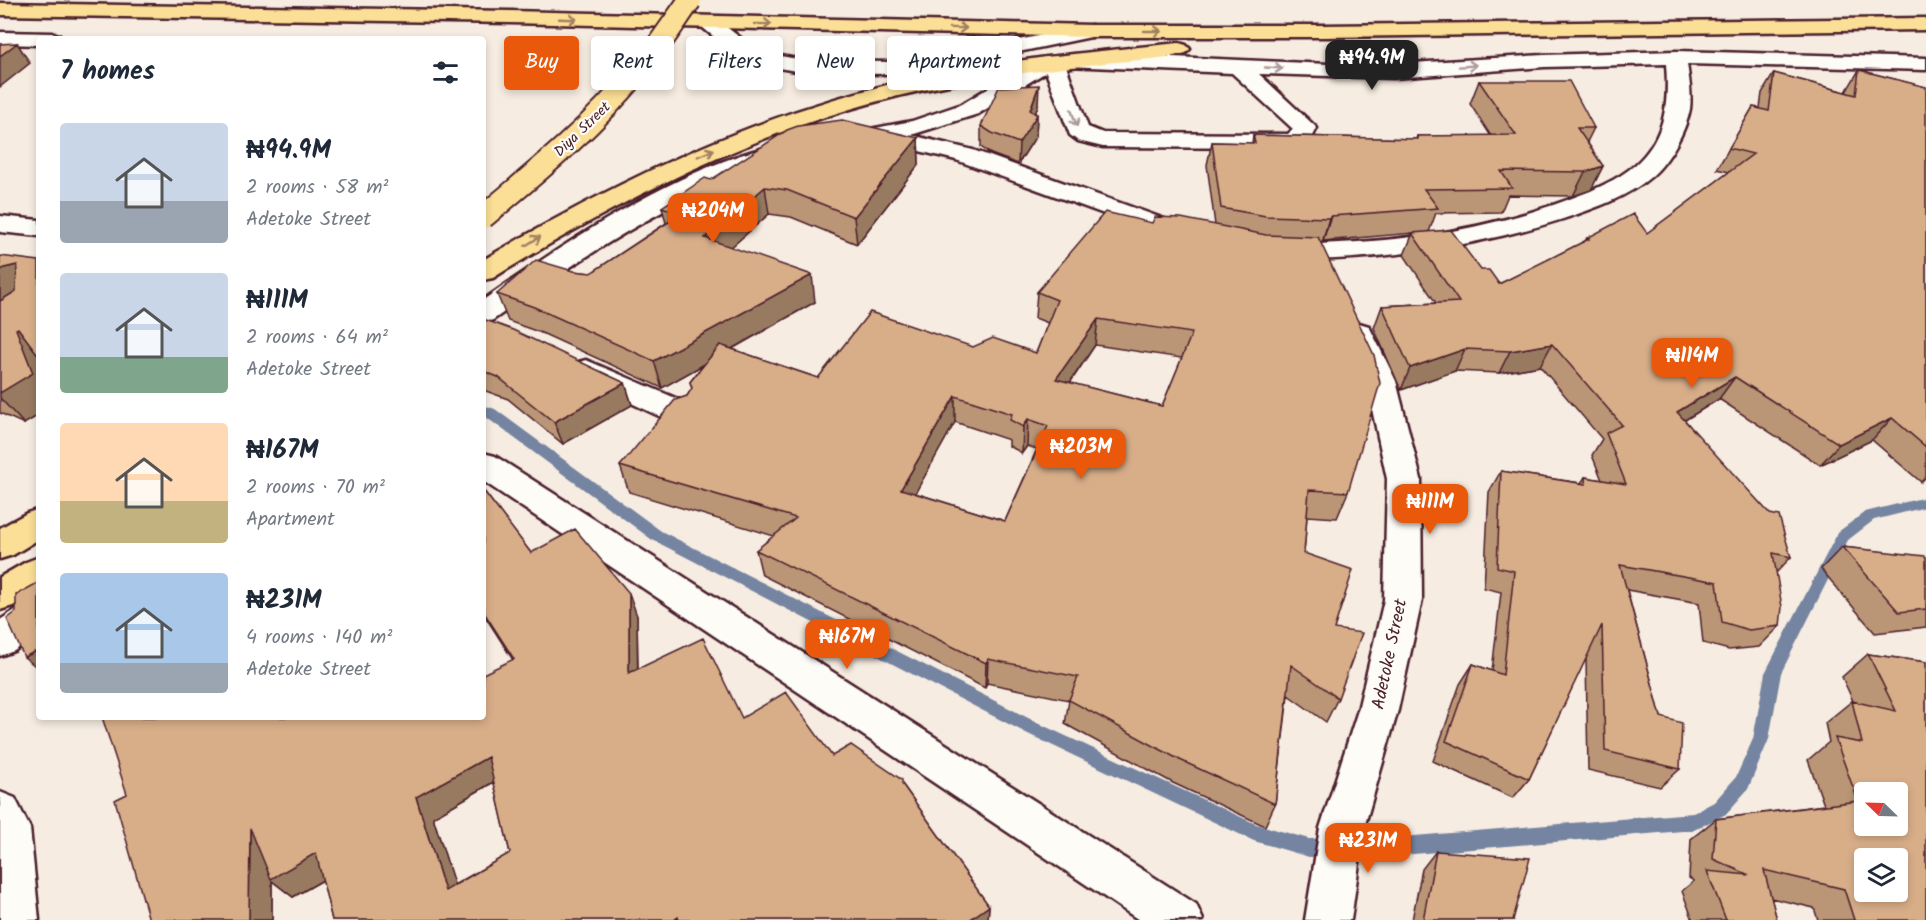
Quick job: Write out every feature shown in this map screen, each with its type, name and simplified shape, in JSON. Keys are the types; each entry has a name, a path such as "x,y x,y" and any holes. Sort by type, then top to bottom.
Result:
{"main road":[{"path":"311,0 510,17"},
{"name":"Diya Street","path":"486,215 535,174 610,103 656,50 690,0"},
{"path":"0,9 510,17 1091,31 1324,31 1926,24"},
{"path":"486,270 608,198 736,140 805,115 936,81 1056,63 1324,31"},
{"path":"0,544 36,524"},
{"path":"0,595 36,574"}],"street":[{"path":"709,23 752,57 808,67 891,68 996,51 1091,31"},
{"path":"0,38 36,39"},
{"path":"1215,243 1192,238 964,155 866,135 916,127 970,109 1056,63 1237,66 1328,71 1394,71 1544,61 1676,57 1926,64"},
{"path":"1260,251 1322,253 1452,240 1533,221 1601,197 1645,169 1661,146 1678,110 1676,57"},
{"path":"1056,63 1078,130 1086,136 1103,140 1290,141 1302,137 1305,128 1237,66"},
{"path":"489,323 541,273 614,227 689,186 784,148"},
{"path":"0,224 36,228"},
{"name":"Adetoke Street","path":"1322,253 1381,381 1395,432 1404,490 1403,600 1378,710 1342,828 1328,916"},
{"path":"560,357 681,412"},
{"path":"486,467 1180,920"},
{"path":"0,640 36,616"},
{"path":"0,813 8,828 16,920"}],"building":[{"path":"17,43 0,56 0,44"},
{"path":"1859,70 1926,87 1926,447 1892,418 1839,444 1735,377 1677,412 1770,514 1779,516 1791,557 1773,553 1782,607 1780,626 1749,630 1722,622 1717,582 1620,565 1661,717 1682,723 1680,769 1605,751 1602,625 1529,779 1446,741 1473,664 1503,675 1514,571 1497,567 1501,471 1586,484 1585,477 1626,484 1606,433 1622,425 1552,344 1510,351 1465,349 1410,368 1382,306 1459,302 1412,233 1451,230 1481,270 1489,270 1499,284 1633,214 1647,233 1753,154 1729,148 1753,107 1769,111 1774,73 1856,95"},
{"path":"1479,81 1569,81 1594,128 1577,128 1603,166 1585,172 1501,171 1512,188 1424,189 1438,208 1331,216 1329,218 1266,216 1221,208 1212,142 1255,143 1253,135 1418,139 1417,136 1516,135"},
{"path":"1039,85 1030,110 1037,115 1019,143 992,133 981,126 998,90 1022,90 1022,86"},
{"path":"842,120 918,138 854,217 787,190 765,187 705,238 812,275 654,361 534,307 497,294 536,260 573,271 591,273 681,214 662,207 705,178 711,180 787,130 798,126"},
{"path":"1105,212 1152,223 1155,217 1181,218 1266,235 1318,237 1374,355 1380,383 1348,492 1309,490 1304,553 1353,570 1334,629 1362,633 1338,698 1291,665 1275,804 1180,760 1069,700 1078,677 988,659 986,663 756,550 796,518 620,466 675,400 687,396 692,388 690,382 720,345 818,378 870,312 973,347 993,338 1036,353 1057,300 1037,292","holes":["1098,319 1192,333 1162,406 1056,379","955,396 1012,414 1010,420 1023,427 1028,419 1048,426 1005,521 901,489"]},
{"path":"0,256 36,261 36,352 18,328 16,329 33,373 0,393 0,301 16,291 17,265 0,271"},
{"path":"486,320 513,330 625,383 554,422 498,377 486,372"},
{"path":"486,494 531,553 575,529 629,593 629,673 703,638 742,718 786,692 832,756 851,745 902,780 902,784 989,906 969,920 679,920 678,917 674,920 332,920 316,853 271,879 250,828 249,920 149,920 115,800 127,794 103,720 486,720 486,673 514,659 486,616","holes":["488,757 510,853 445,891 416,797"]},
{"path":"1842,547 1925,556 1926,609 1899,612"},
{"path":"36,584 36,651 24,657 7,619 16,612 16,595"},
{"path":"1868,654 1926,662 1926,920 1854,920 1844,889 1764,870 1777,920 1726,920 1707,871 1749,875 1713,859 1716,819 1854,802 1854,836 1908,836 1908,782 1854,782 1854,790 1835,738 1862,743 1852,701 1896,711"},
{"path":"1436,851 1530,858 1513,920 1423,920"}],"waterway":[{"path":"486,411 656,535 1034,729 1254,832 1309,848 1402,846 1694,821 1720,808 1742,783 1761,739 1773,673 1843,536 1870,516 1926,502"}]}
